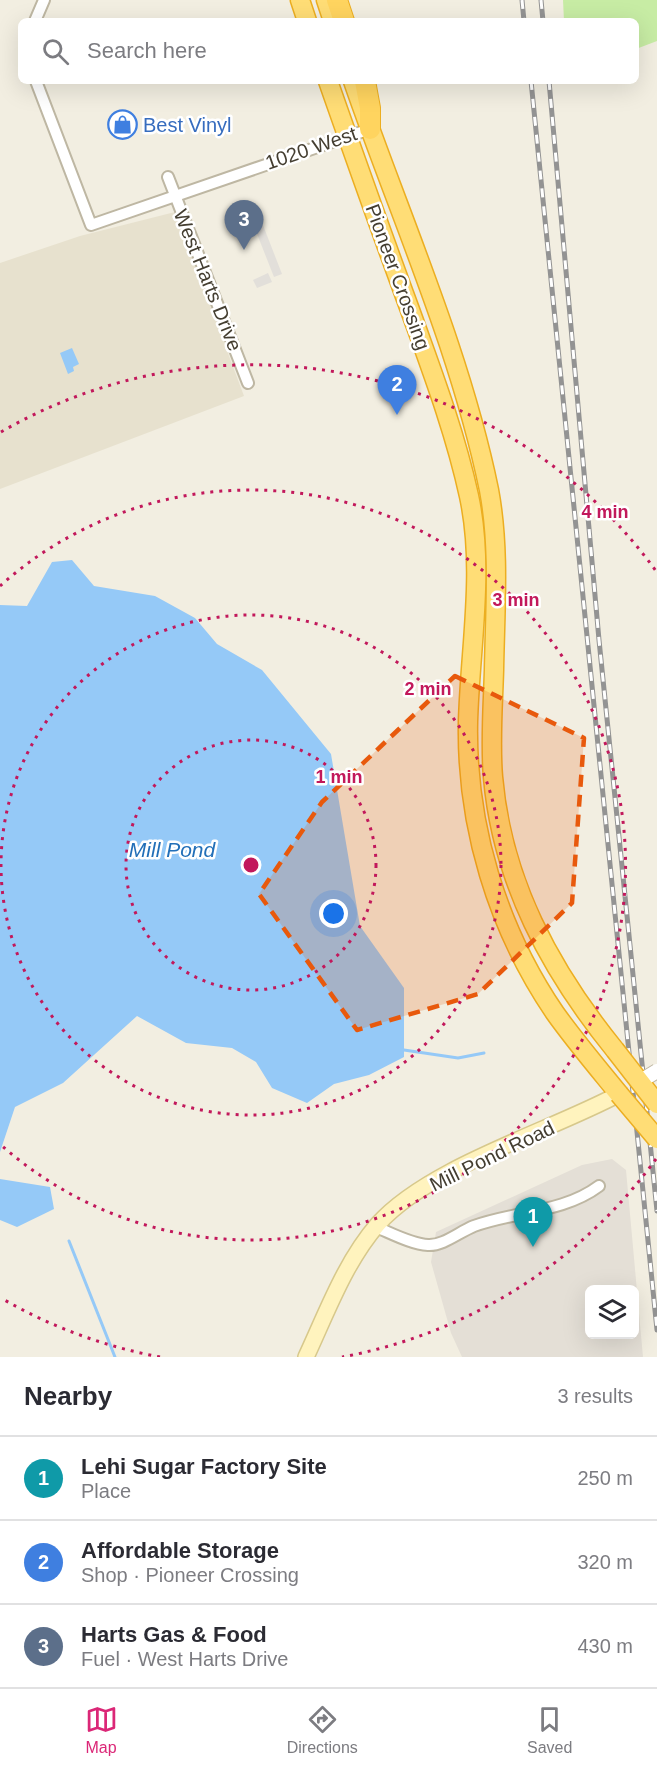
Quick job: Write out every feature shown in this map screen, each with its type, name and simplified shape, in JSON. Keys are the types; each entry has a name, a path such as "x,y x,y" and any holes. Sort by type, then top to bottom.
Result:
{"highway":[{"path":"300,0 306,18"},
{"path":"326,0 332,18"},
{"path":"338,0 343,18"},
{"name":"Pioneer Crossing","path":"329,84 433,374 470,498 476,579 468,724 470,777 475,822 486,865 507,925 554,1011 657,1139"},
{"name":"Pioneer Crossing","path":"354,84 457,365 489,492 496,546 493,777 510,869 527,913 548,954 593,1023 657,1104"},
{"path":"366,84 370,108 370,129"}],"main road":[{"name":"Mill Pond Road","path":"306,1357 352,1260 376,1227 411,1197 454,1171 619,1094"}],"street":[{"path":"36,18 44,0"},
{"name":"1020 West","path":"37,84 91,225 370,129"},
{"name":"West Harts Drive","path":"168,177 248,383"},
{"path":"639,1082 657,1071"},
{"path":"376,1227 426,1245 438,1245 468,1228 492,1220 551,1209 588,1194 599,1186"}],"highlighted area":[{"path":"455,676 584,738 572,903 478,994 357,1030 259,894 322,802"}],"shaded area":[{"path":"254,202 282,274 274,277 246,206"},
{"path":"175,212 244,396 0,489 0,263 80,236"},
{"path":"268,273 272,282 257,288 253,280"},
{"path":"612,1159 626,1170 636,1285 585,1285 585,1339 639,1339 639,1313 643,1357 462,1357 451,1333 431,1262 436,1232 582,1165"}],"green space":[{"path":"563,0 657,0 657,41 639,48 639,18 564,18"}],"water":[{"path":"72,348 79,364 73,367 74,371 68,374 60,353"},
{"name":"Mill Pond","path":"72,560 94,586 155,596 195,618 217,644 262,670 331,754 360,926 404,988 404,1057 369,1075 334,1084 307,1103 272,1088 256,1062 232,1048 186,1043 137,1016 63,1083 15,1107 0,1152 0,605 27,606 52,562"},
{"path":"0,1179 50,1187 54,1209 17,1227 0,1220"}],"waterway":[{"path":"404,1050 458,1058 484,1053"},
{"path":"69,1241 115,1357"}],"railway":[{"path":"522,0 524,18"},
{"path":"541,0 543,18"},
{"path":"531,84 657,1330"},
{"path":"549,84 599,640 657,1211"}],"place":[{"name":"Best Vinyl","path":"122,125"},
{"name":"Harts Gas & Food","path":"244,250"},
{"name":"Affordable Storage","path":"397,415"},
{"name":"Lehi Sugar Factory Site","path":"533,1247"}]}
